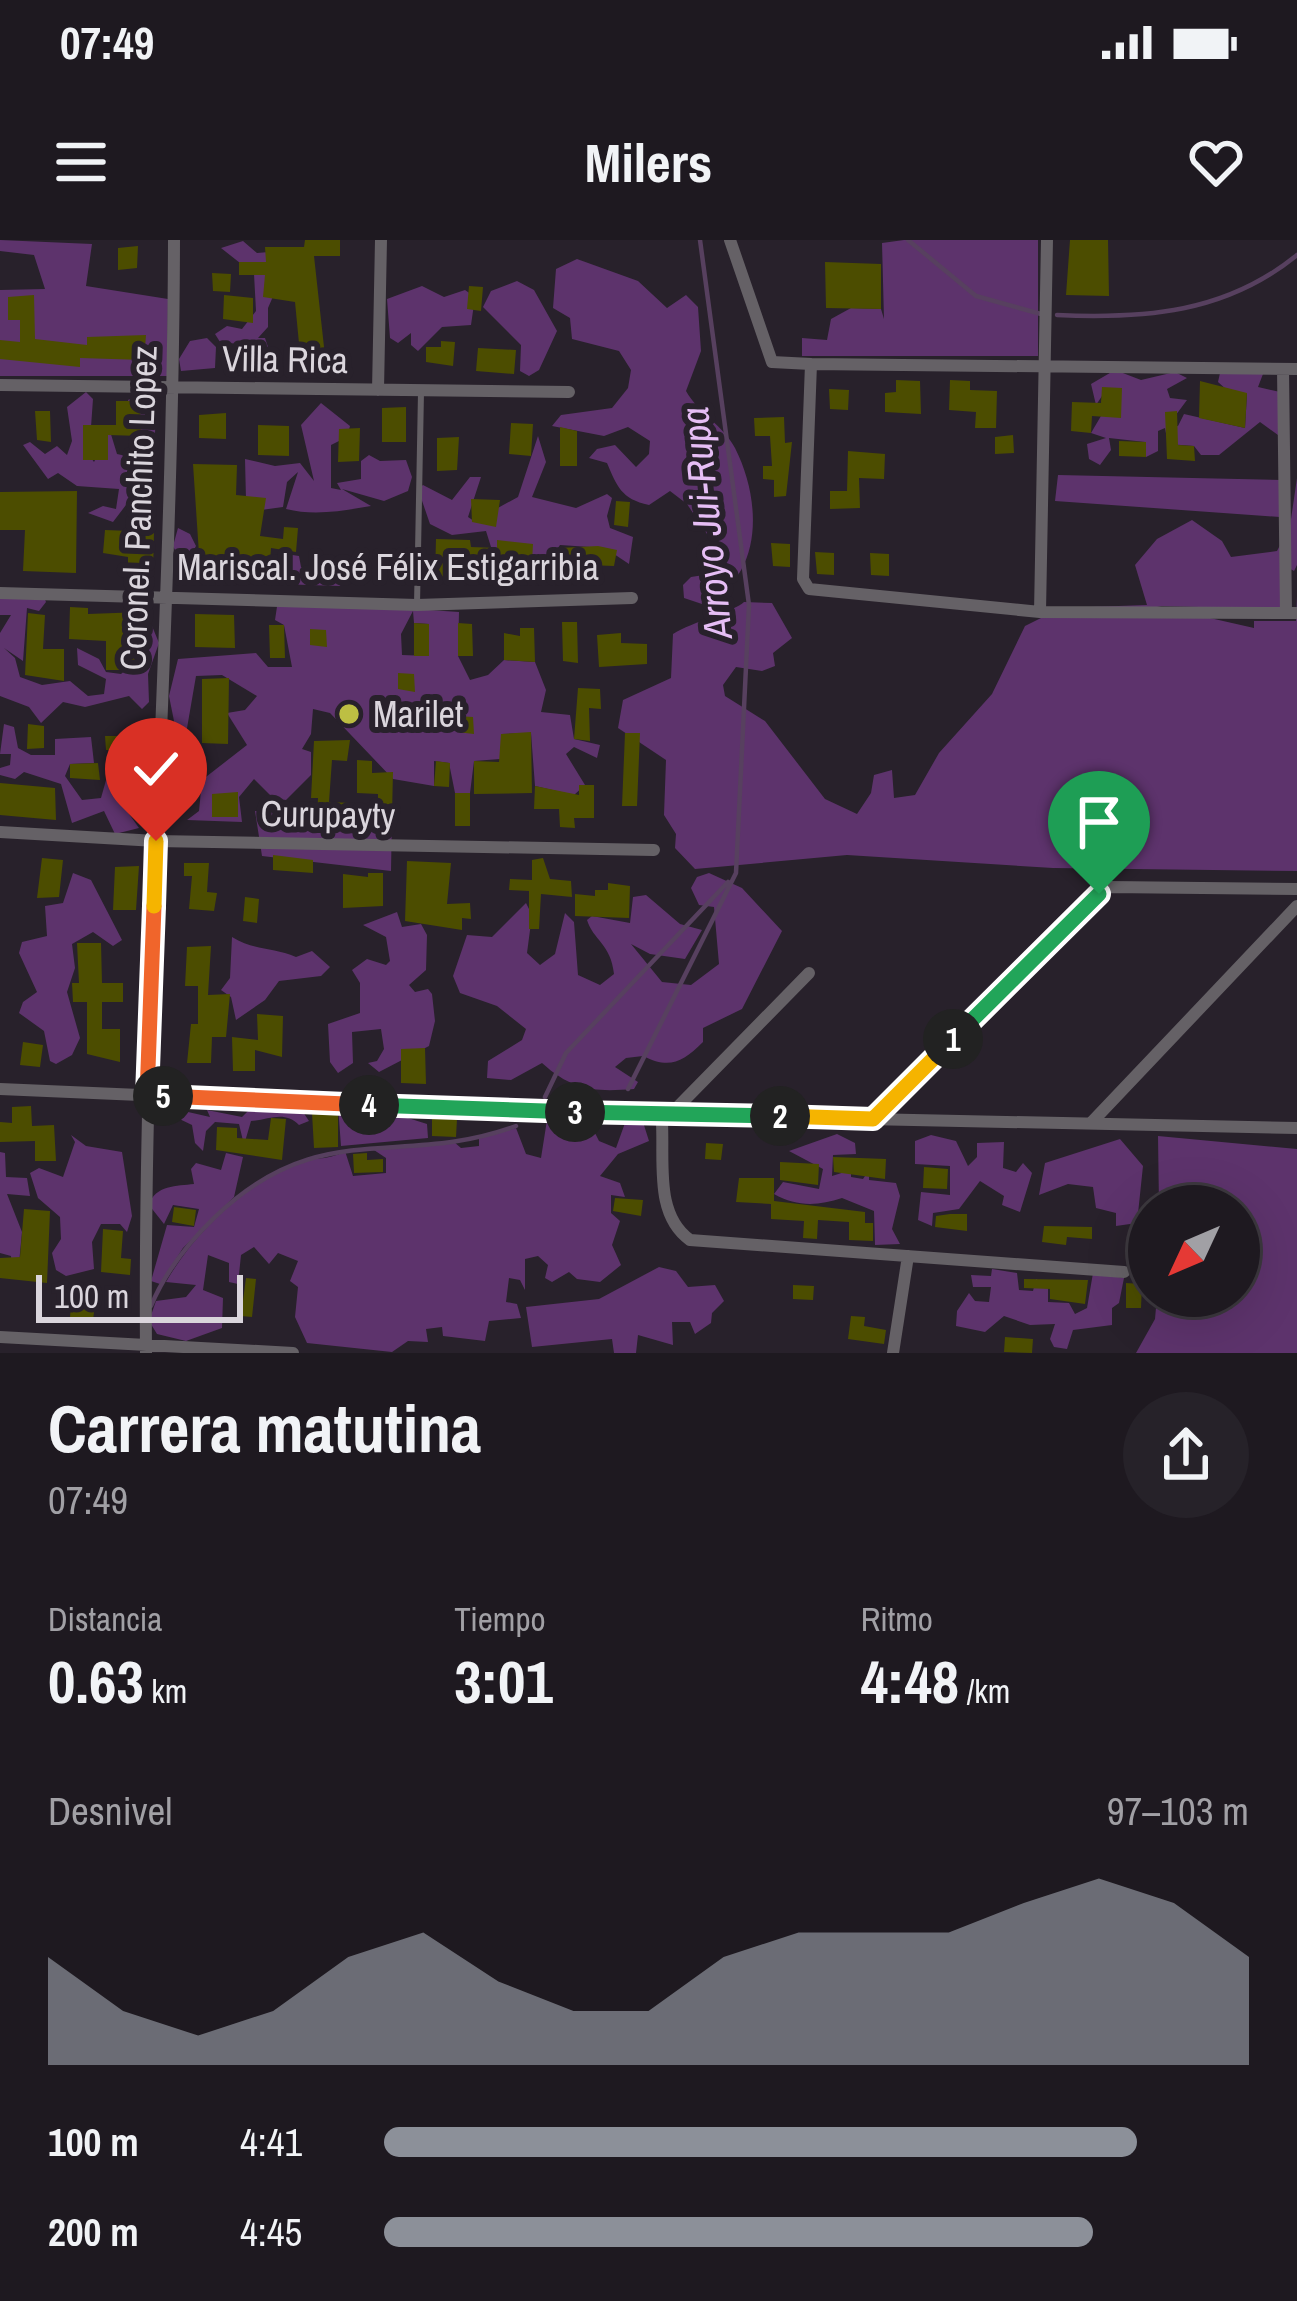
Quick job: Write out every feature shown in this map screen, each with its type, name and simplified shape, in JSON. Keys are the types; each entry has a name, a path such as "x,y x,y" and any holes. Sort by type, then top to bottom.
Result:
{"street":[{"name":"Coronel. Panchito Lopez","path":"146,1349 147,1096 167,596 174,240"},
{"path":"378,390 381,240"},
{"path":"730,240 772,362 1290,369 1291,613 1040,612 809,589 803,578 811,364"},
{"path":"1040,612 1047,240"},
{"name":"Villa Rica","path":"0,385 569,392"},
{"name":"Mariscal. José Félix Estigarribia","path":"0,593 417,604 632,598"},
{"name":"Curupayty","path":"0,832 156,841 654,850"},
{"path":"873,1119 1109,887 1297,889"},
{"path":"1091,1124 1297,906"},
{"path":"809,974 662,1124 667,1215 690,1240 1124,1272"},
{"path":"0,1089 532,1112 1297,1128"},
{"path":"893,1353 908,1256"},
{"path":"0,1337 146,1349 293,1353"}],"lane":[{"path":"417,604 421,390"}],"shaded area":[{"path":"0,240 92,244 86,286 168,299 167,376 0,376 0,290 45,289 34,255 0,251"},
{"path":"1038,240 1038,356 802,356 802,338 827,340 831,319 851,308 881,309 884,319 882,243"},
{"path":"243,241 257,253 269,252 278,285 268,308 268,327 258,338 265,338 268,347 263,358 247,358 239,344 220,342 215,334 227,326 242,329 256,311 254,274 221,248"},
{"path":"577,259 638,281 667,308 686,295 698,307 701,351 686,391 735,448 753,514 747,558 737,577 702,604 684,598 683,585 691,577 710,574 719,552 687,504 670,491 649,505 632,499 617,485 607,463 589,458 597,449 615,445 636,467 649,454 650,441 628,427 604,436 552,426 561,415 612,408 628,388 631,370 619,351 572,339 570,318 553,308 556,269"},
{"path":"517,281 534,290 557,331 539,370 529,376 520,371 521,345 483,307 491,291"},
{"path":"422,286 444,297 465,290 475,297 471,325 442,327 418,351 411,345 411,333 398,343 390,338 387,299"},
{"path":"207,338 216,347 215,368 181,371 179,359 190,341"},
{"path":"1115,370 1141,380 1175,372 1187,378 1167,389 1170,398 1187,400 1167,427 1178,426 1184,414 1245,428 1247,394 1228,391 1218,382 1220,373 1263,374 1258,387 1280,392 1278,435 1260,422 1219,455 1201,455 1194,446 1168,444 1165,428 1158,431 1158,451 1146,457 1145,442 1109,438 1111,450 1100,465 1089,459 1087,444 1106,438 1091,433 1101,416 1102,396 1096,405 1091,384"},
{"path":"86,392 93,399 89,455 94,462 110,431 117,454 135,458 140,450 128,400 141,393 156,405 154,462 131,482 129,501 113,522 88,513 103,506 116,509 119,489 77,486 58,473 48,479 23,445 30,442 45,454 57,446 67,455 72,441 67,407"},
{"path":"321,403 350,426 347,437 331,445 331,488 341,490 337,483 361,479 361,461 369,455 380,461 406,460 412,477 408,491 384,501 342,489 371,506 318,512 286,509 298,472 287,482 283,507 261,510 246,500 245,459 275,466 300,463 314,481 301,425"},
{"path":"538,436 546,462 532,497 576,508 607,494 612,498 607,516 610,528 633,537 629,564 605,548 560,545 543,570 527,552 491,547 486,531 452,535 430,524 418,489 423,485 452,500 470,477 481,477 468,517 474,521 518,497"},
{"path":"1058,475 1282,480 1280,517 1055,501"},
{"path":"1297,478 1297,565 1294,571 1287,567 1282,609 1157,606 1254,628 1254,621 1296,621 1297,596 1297,871 1053,868 847,855 695,869 675,848 676,834 664,815 666,760 618,728 623,700 671,678 673,634 744,602 772,603 792,638 773,653 775,666 762,671 736,667 723,685 725,696 765,721 825,799 857,814 871,793 874,775 892,770 894,798 915,795 939,753 992,694 1025,626 1061,608 1147,605 1135,565 1157,539 1192,520 1222,541 1231,557 1277,551 1290,526"},
{"path":"178,528 190,534 196,546 184,568 173,546"},
{"path":"286,554 299,556 301,567 345,573 340,586 250,583 257,564 278,565"},
{"path":"0,597 44,597 46,602 39,611 27,608 23,661 4,648 15,658 20,677 42,685 70,681 88,696 104,694 106,679 78,665 77,648 99,659 106,672 121,674 131,665 142,666 145,630 152,626 159,643 148,674 149,702 142,709 129,696 85,707 63,702 41,723 29,707 0,696 0,633 11,615 0,615"},
{"path":"278,600 459,612 458,656 470,680 488,675 504,660 535,662 546,690 541,712 570,715 574,739 600,745 597,758 574,747 566,754 585,785 574,795 535,786 531,733 502,734 500,759 474,761 470,793 455,793 449,763 434,761 434,786 393,779 330,713 313,709 311,734 302,749 311,752 311,775 286,800 273,798 254,779 239,797 242,822 187,820 199,811 202,780 247,745 227,713 245,710 257,696 222,675 196,676 186,734 178,741 169,696 178,659 256,653 268,667 292,667 284,625 275,620","holes":["413,611 414,623 429,624 429,656 402,655 401,634"]},
{"path":"4,724 14,727 18,748 31,755 55,755 55,739 91,737 94,763 70,764 65,776 82,800 101,798 112,759 146,753 152,764 139,778 150,799 148,812 130,784 117,797 139,828 115,834 104,811 72,823 61,784 24,772 15,779 0,775 0,768 10,765 11,754 0,754"},
{"path":"255,811 392,815 391,871 262,856"},
{"path":"73,873 91,880 122,940 113,946 93,932 72,944 75,968 67,992 80,1038 72,1055 56,1064 50,1061 44,1031 19,1013 23,1002 37,992 19,953 22,942 47,936 45,906 63,903"},
{"path":"709,873 742,888 782,931 742,1009 703,1028 703,1042 682,1059 668,1063 643,1056 626,1058 615,1067 638,1082 634,1089 585,1088 542,1063 511,1080 487,1078 488,1061 522,1040 526,1029 497,1006 460,993 453,976 467,935 492,937 526,903 532,915 527,953 540,965 555,954 565,913 574,922 578,975 600,985 614,974 612,964 587,920 592,916 630,923 633,897 646,895 680,924 702,930 685,959 650,954 631,944 662,982 691,985 719,964 714,907 699,905 691,888 697,877"},
{"path":"397,912 402,927 421,924 427,935 426,970 409,985 415,992 428,989 432,994 435,1021 429,1046 379,1072 368,1063 377,1061 384,1049 381,1029 352,1032 353,1063 338,1073 330,1062 328,1024 360,1013 360,983 352,970 367,959 386,965 390,961 386,937 363,925"},
{"path":"232,937 296,957 312,951 330,967 321,976 279,981 265,1000 236,1020 231,997 221,990 230,978"},
{"path":"254,1105 303,1112 309,1121 299,1125 282,1117 251,1121 244,1145 239,1124 215,1122 206,1131 203,1151 195,1143 192,1125 167,1113 175,1109 210,1117 207,1110 242,1117"},
{"path":"338,1106 373,1107 427,1124 428,1138 341,1146"},
{"path":"588,1119 599,1141 616,1148 625,1123 643,1122 649,1141 618,1154 600,1176 620,1183 625,1197 611,1195 611,1213 620,1221 612,1245 621,1265 600,1282 577,1279 569,1272 552,1282 545,1278 548,1265 538,1256 525,1259 525,1290 520,1280 509,1278 506,1302 517,1304 521,1318 489,1321 485,1341 443,1336 442,1327 426,1329 428,1342 408,1341 392,1352 307,1343 295,1317 298,1287 290,1281 298,1261 278,1253 269,1264 254,1247 241,1255 238,1284 229,1282 229,1263 208,1255 203,1290 223,1298 222,1328 186,1341 157,1334 149,1321 156,1301 186,1297 196,1285 166,1282 204,1230 236,1200 291,1165 345,1151 353,1176 386,1173 386,1158 371,1148 454,1142 461,1148 479,1146 479,1138 516,1128 526,1154 541,1158 547,1120"},
{"path":"837,1134 855,1143 856,1154 833,1155 832,1176 851,1170 851,1177 863,1179 869,1170 869,1180 896,1183 900,1196 892,1229 900,1244 875,1245 874,1211 842,1198 808,1204 774,1194 783,1182 819,1189 823,1169 789,1151"},
{"path":"71,1135 86,1146 122,1152 132,1216 127,1232 120,1224 101,1224 92,1242 94,1269 66,1276 56,1270 52,1253 61,1239 60,1217 38,1198 30,1173 39,1168 63,1177 75,1142"},
{"path":"931,1135 956,1141 968,1166 977,1157 977,1143 1004,1142 1003,1168 1016,1172 1023,1163 1032,1173 1020,1212 1002,1205 1004,1196 980,1181 959,1209 933,1213 932,1226 918,1220 921,1192 950,1195 950,1166 915,1164 915,1141"},
{"path":"1158,1136 1297,1149 1297,1353 1136,1353 1155,1317 1260,1317 1260,1185 1159,1185"},
{"path":"1120,1139 1143,1166 1141,1185 1128,1185 1128,1224 1116,1226 1116,1213 1096,1208 1093,1187 1068,1184 1039,1195 1045,1163"},
{"path":"0,1152 5,1153 6,1177 27,1178 30,1196 7,1194 22,1232 18,1274 12,1275 11,1256 0,1253"},
{"path":"226,1153 243,1157 234,1197 183,1248 160,1284 151,1281 167,1225 194,1227 199,1209 173,1205 164,1224 149,1205 152,1198 167,1188 194,1184 191,1169 196,1163 221,1170"},
{"path":"659,1267 676,1271 688,1287 715,1285 724,1301 712,1313 711,1323 695,1334 690,1322 672,1322 673,1345 638,1335 636,1353 614,1353 612,1339 532,1347 526,1307 599,1299"},
{"path":"992,1269 1017,1273 1019,1290 1033,1291 1036,1279 1048,1285 1048,1302 1069,1303 1075,1314 1087,1308 1093,1273 1124,1278 1119,1303 1112,1308 1112,1325 1073,1330 1067,1349 1054,1347 1050,1339 1055,1324 1030,1325 1004,1316 985,1332 956,1326 957,1311 969,1293 975,1301 989,1302 991,1287 973,1287 971,1275 991,1276"}],"building":[{"path":"305,240 340,240 340,256 314,256 326,365 301,364 295,302 263,297 265,275 239,275 239,262 266,262 265,247 304,247"},
{"path":"1070,240 1108,240 1109,296 1066,295"},
{"path":"138,246 137,268 118,270 118,248"},
{"path":"825,262 881,264 881,309 826,308"},
{"path":"212,273 231,274 230,292 213,291"},
{"path":"469,286 483,287 481,311 467,309"},
{"path":"34,295 35,339 87,345 87,337 146,335 144,360 80,358 80,367 0,359 0,340 20,342 20,320 8,320 8,297"},
{"path":"224,295 253,298 253,323 223,319"},
{"path":"441,341 455,342 453,366 426,362 426,347 441,347"},
{"path":"478,348 516,350 514,374 476,371"},
{"path":"896,380 920,381 921,414 885,412 885,393 896,392"},
{"path":"950,380 970,381 970,390 997,391 996,428 975,428 976,412 949,410"},
{"path":"1200,381 1247,393 1245,428 1199,418"},
{"path":"1102,387 1122,388 1121,418 1092,416 1091,433 1071,431 1072,402 1101,403"},
{"path":"829,389 849,390 848,410 830,409"},
{"path":"116,401 140,401 141,436 108,435 108,460 83,460 83,425 116,425"},
{"path":"406,407 406,442 382,442 382,408"},
{"path":"35,411 50,411 51,442 37,440"},
{"path":"1177,411 1178,445 1194,446 1195,461 1167,459 1165,412"},
{"path":"226,413 226,439 199,438 199,415"},
{"path":"784,417 785,443 792,442 786,496 774,497 774,480 763,479 763,466 772,466 770,436 755,436 754,418"},
{"path":"511,423 533,424 531,456 509,454"},
{"path":"258,425 289,426 289,456 258,455"},
{"path":"560,427 577,431 577,466 560,466"},
{"path":"360,428 359,461 338,462 339,429"},
{"path":"1013,435 1014,453 995,454 995,437"},
{"path":"459,437 457,470 437,471 437,438"},
{"path":"1119,441 1146,442 1146,457 1119,456"},
{"path":"848,451 885,454 884,479 859,478 860,508 830,509 830,491 847,491"},
{"path":"193,464 237,465 236,495 266,498 260,536 283,539 284,527 298,528 296,552 271,548 270,562 234,559 234,573 200,569"},
{"path":"131,486 155,486 153,575 128,574 128,557 103,553 105,530 131,531"},
{"path":"77,491 76,573 23,571 25,530 0,530 0,492"},
{"path":"471,499 500,500 496,527 472,522"},
{"path":"616,501 630,502 628,527 614,525"},
{"path":"436,539 470,540 471,547 497,548 497,540 533,544 532,562 471,564 471,576 435,577"},
{"path":"771,543 790,544 790,567 773,566"},
{"path":"559,548 617,550 614,566 559,564"},
{"path":"815,552 834,553 834,575 817,574"},
{"path":"870,553 889,554 889,576 871,575"},
{"path":"70,607 88,608 88,614 142,612 142,662 124,660 122,670 106,670 106,641 69,639"},
{"path":"28,613 45,615 43,649 64,649 64,681 25,675"},
{"path":"195,614 234,615 235,648 195,647"},
{"path":"562,622 577,622 578,663 563,661"},
{"path":"414,623 429,624 429,656 414,656"},
{"path":"458,623 472,624 473,656 458,656"},
{"path":"269,625 284,625 285,658 270,658"},
{"path":"520,628 534,628 535,662 504,660 504,633 520,636"},
{"path":"310,629 326,630 327,647 310,645"},
{"path":"621,633 621,643 647,644 647,664 599,667 597,635"},
{"path":"398,673 414,674 415,692 398,689"},
{"path":"229,678 228,744 202,743 202,679"},
{"path":"578,688 600,689 601,709 589,708 590,741 574,739"},
{"path":"457,716 473,717 474,734 457,732"},
{"path":"28,724 44,726 44,748 27,749"},
{"path":"531,732 532,793 474,794 474,761 499,762 501,734"},
{"path":"625,733 640,733 637,806 622,806"},
{"path":"105,736 134,736 134,752 106,750"},
{"path":"350,740 347,761 332,760 329,802 353,803 351,823 317,822 318,798 311,798 314,741"},
{"path":"357,760 372,761 372,773 393,772 392,815 378,815 378,794 357,793"},
{"path":"436,761 450,763 449,787 434,786"},
{"path":"98,763 100,780 70,778 70,764"},
{"path":"0,783 55,788 56,820 0,815"},
{"path":"579,785 594,785 594,818 574,818 575,828 560,827 559,809 534,809 535,786 579,795"},
{"path":"238,792 238,817 212,817 212,794"},
{"path":"455,793 470,793 470,826 455,826"},
{"path":"273,855 313,860 313,873 273,870"},
{"path":"42,858 63,860 59,897 37,898"},
{"path":"543,858 550,879 571,881 572,897 541,894 539,929 529,929 529,891 509,890 510,879 532,880 532,860"},
{"path":"407,861 451,863 447,904 470,903 471,919 462,918 462,930 405,921"},
{"path":"184,863 209,863 207,892 217,893 214,911 189,909 192,876 184,876"},
{"path":"139,866 136,910 113,910 115,867"},
{"path":"368,873 383,873 383,906 343,908 343,874 368,877"},
{"path":"608,883 630,886 629,918 575,916 575,894 595,896 595,890 608,890"},
{"path":"245,897 259,899 257,923 243,921"},
{"path":"77,943 101,943 102,983 123,983 123,1002 102,1002 102,1029 120,1029 120,1062 87,1054 87,1002 73,1002 72,983 79,983"},
{"path":"211,946 208,995 230,994 226,1037 212,1037 211,1063 187,1063 191,1024 198,1024 198,986 185,986 187,947"},
{"path":"257,1014 283,1016 282,1057 255,1050 255,1071 233,1071 232,1037 258,1040"},
{"path":"23,1042 43,1045 40,1067 20,1065"},
{"path":"425,1048 426,1084 401,1083 401,1049"},
{"path":"31,1106 32,1126 54,1125 56,1161 35,1161 35,1141 0,1142 0,1122 12,1123 12,1107"},
{"path":"312,1113 338,1114 338,1147 314,1148"},
{"path":"271,1118 286,1119 282,1160 216,1150 217,1127 237,1128 237,1138 268,1140"},
{"path":"432,1118 457,1119 456,1137 432,1136"},
{"path":"706,1143 723,1144 721,1160 705,1159"},
{"path":"367,1153 367,1160 383,1159 383,1172 354,1173 353,1154"},
{"path":"833,1157 886,1159 885,1179 834,1172"},
{"path":"780,1162 819,1164 818,1185 780,1180"},
{"path":"924,1167 948,1169 947,1189 923,1188"},
{"path":"739,1178 774,1178 774,1201 865,1212 865,1223 873,1223 873,1241 849,1240 849,1222 818,1220 817,1239 803,1238 804,1221 771,1219 771,1204 736,1202"},
{"path":"615,1198 643,1200 641,1216 613,1211"},
{"path":"174,1207 196,1210 194,1226 172,1222"},
{"path":"24,1209 50,1211 47,1283 0,1278 0,1258 20,1257"},
{"path":"967,1214 967,1231 935,1227 936,1216"},
{"path":"1044,1226 1092,1227 1092,1239 1067,1237 1066,1245 1042,1242"},
{"path":"103,1229 123,1231 121,1258 131,1259 130,1275 101,1272"},
{"path":"246,1278 256,1279 252,1317 241,1316"},
{"path":"1024,1279 1088,1280 1085,1304 1050,1299 1050,1289 1024,1288"},
{"path":"793,1285 814,1286 813,1300 793,1299"},
{"path":"79,1295 96,1297 93,1320 70,1318 71,1303 78,1304"},
{"path":"851,1316 865,1317 864,1326 886,1330 884,1344 848,1339"},
{"path":"1005,1337 1033,1339 1032,1353 1004,1352"}],"waterway":[{"name":"Arroyo Jui-Rupa","path":"628,1089 736,873 749,605 700,240"},
{"path":"908,240 976,296 1041,314"},
{"path":"1057,315 1153,313 1213,301 1270,274 1297,255"},
{"name":"Arroyo Jui-Rupa","path":"545,1097 566,1053 728,882"},
{"name":"Arroyo Jui-Rupa","path":"151,1306 170,1270 205,1227 254,1186 290,1166 326,1155 435,1144 516,1126"}],"place":[{"name":"Marilet","path":"349,714"}],"route":[{"path":"156,841 147,1096 532,1112 873,1119 1099,894"}]}
